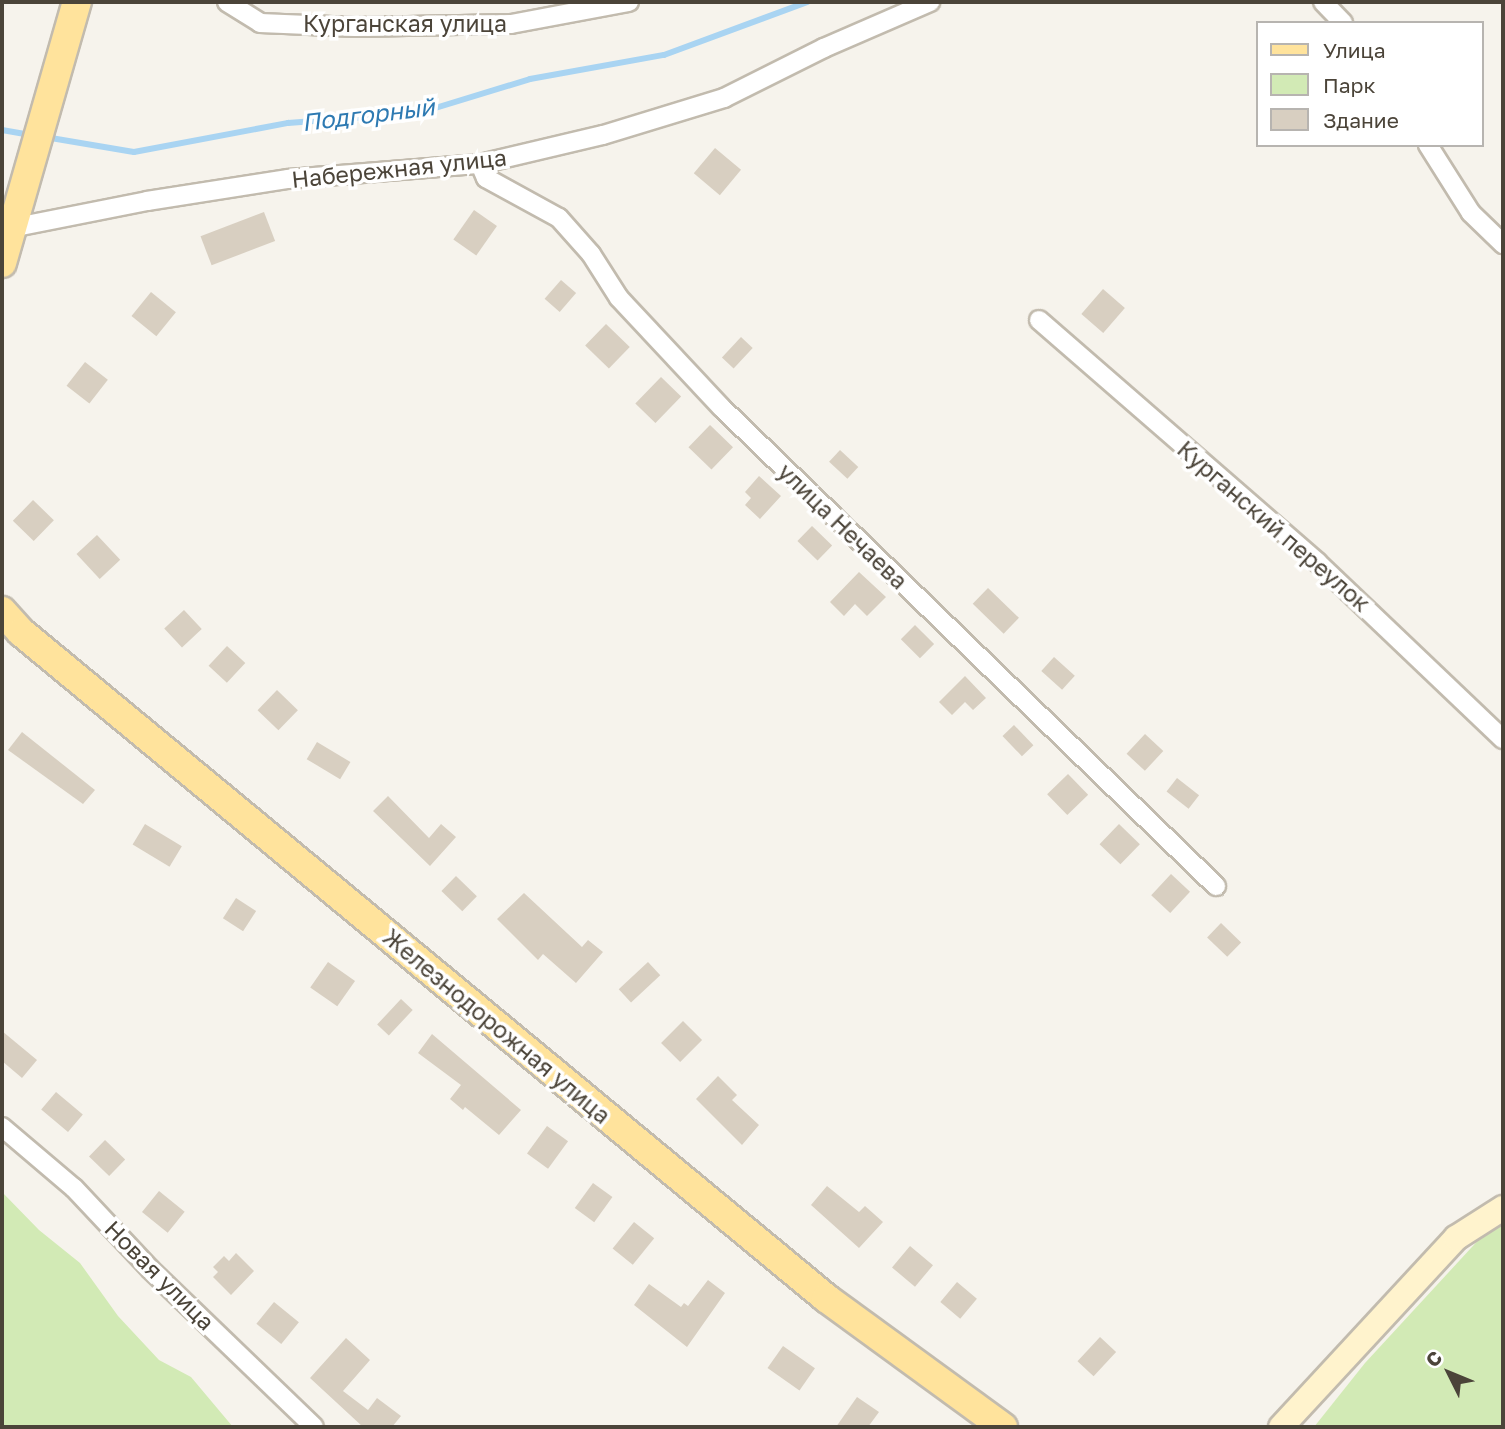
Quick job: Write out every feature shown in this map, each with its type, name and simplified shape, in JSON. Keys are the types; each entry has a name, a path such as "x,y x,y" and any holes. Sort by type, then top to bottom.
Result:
{"main road":[{"path":"59,66 71,2"},
{"path":"2,262 77,2"},
{"name":"Железнодорожная улица","path":"2,611 21,632 826,1298 1003,1427"},
{"path":"1281,1427 1456,1238 1503,1208"}],"street":[{"name":"Курганская улица","path":"228,2 260,23 356,27 511,24 629,2"},
{"name":"Набережная улица","path":"11,228 147,201 288,179 480,164 603,135 724,98 824,48 930,2"},
{"path":"1323,2 1341,21"},
{"path":"1429,147 1471,213 1503,244"},
{"name":"улица Нечаева","path":"480,164 485,178 559,218 591,254 619,298 721,407 1216,886"},
{"name":"Курганский переулок","path":"1039,320 1317,562 1503,739"},
{"name":"Новая улица","path":"2,1127 74,1188 151,1270 314,1427"}],"green space":[{"path":"2,1192 39,1230 80,1263 118,1316 159,1360 191,1377 233,1427 2,1427"},
{"path":"1503,1223 1503,1427 1314,1427 1365,1363 1483,1235"}],"building":[{"path":"715,148 741,170 720,195 694,173"},
{"path":"474,210 497,226 476,256 453,239"},
{"path":"264,212 275,241 212,265 201,236"},
{"path":"561,280 576,293 560,312 545,299"},
{"path":"1103,289 1125,308 1103,333 1081,314"},
{"path":"151,292 176,312 156,336 131,316"},
{"path":"606,324 630,347 609,369 585,346"},
{"path":"741,337 753,348 734,368 722,357"},
{"path":"85,362 108,380 89,403 67,386"},
{"path":"661,377 681,396 655,423 635,404"},
{"path":"710,425 733,447 711,470 688,447"},
{"path":"840,450 858,467 847,479 829,462"},
{"path":"759,476 781,496 760,519 745,505 751,498 745,492"},
{"path":"33,500 54,520 34,541 13,521"},
{"path":"812,526 832,545 818,561 797,541"},
{"path":"97,535 120,560 100,579 77,554"},
{"path":"859,572 886,597 867,616 855,604 844,616 830,602"},
{"path":"988,588 1019,618 1004,634 973,604"},
{"path":"184,610 202,629 182,647 164,628"},
{"path":"915,625 934,644 920,658 901,639"},
{"path":"227,646 245,663 227,683 209,666"},
{"path":"1054,657 1075,676 1062,690 1041,671"},
{"path":"965,676 986,698 973,710 965,702 952,715 939,702"},
{"path":"277,690 298,710 278,730 258,710"},
{"path":"1014,725 1033,745 1022,756 1002,736"},
{"path":"22,732 95,790 83,804 8,750"},
{"path":"1145,734 1163,751 1145,771 1127,754"},
{"path":"317,742 350,762 340,779 307,759"},
{"path":"1068,774 1088,795 1067,815 1047,794"},
{"path":"1177,778 1199,795 1189,809 1167,791"},
{"path":"388,796 429,838 441,824 456,837 430,866 373,811"},
{"path":"145,824 182,846 169,867 133,845"},
{"path":"1119,824 1140,844 1120,864 1100,844"},
{"path":"1171,874 1190,892 1170,913 1151,895"},
{"path":"456,876 477,896 462,911 441,891"},
{"path":"524,893 582,947 588,940 603,952 576,983 543,954 538,960 497,919"},
{"path":"236,898 256,911 243,931 223,918"},
{"path":"1221,923 1241,942 1227,957 1207,937"},
{"path":"328,962 355,981 337,1006 310,987"},
{"path":"648,962 660,975 631,1002 619,989"},
{"path":"401,999 413,1010 389,1036 377,1025"},
{"path":"683,1021 702,1040 680,1062 661,1043"},
{"path":"2,1031 37,1060 22,1078 2,1061"},
{"path":"432,1034 521,1110 499,1135 465,1107 463,1110 450,1099 461,1085 418,1053"},
{"path":"718,1076 737,1095 732,1100 759,1125 742,1145 696,1099"},
{"path":"56,1092 83,1114 68,1132 41,1110"},
{"path":"547,1126 568,1141 548,1169 527,1154"},
{"path":"105,1140 125,1159 109,1176 89,1157"},
{"path":"593,1183 612,1197 594,1222 575,1208"},
{"path":"827,1186 859,1212 865,1206 883,1222 859,1248 811,1205"},
{"path":"159,1191 185,1212 168,1233 142,1212"},
{"path":"634,1222 654,1238 633,1265 613,1248"},
{"path":"910,1246 933,1265 915,1287 892,1267"},
{"path":"236,1253 254,1271 231,1295 213,1277 218,1272 213,1267 224,1256 229,1261"},
{"path":"708,1280 725,1293 687,1347 634,1305 649,1284 681,1307 684,1303 688,1306"},
{"path":"957,1282 977,1299 960,1319 940,1302"},
{"path":"274,1302 299,1322 281,1344 256,1324"},
{"path":"1100,1337 1116,1352 1094,1376 1077,1361"},
{"path":"346,1338 370,1360 343,1391 368,1410 377,1398 401,1416 392,1427 363,1427 310,1378"},
{"path":"783,1346 815,1368 799,1390 768,1368"},
{"path":"857,1397 879,1412 868,1427 836,1427"}],"waterway":[{"name":"Подгорный","path":"45,137 134,152 288,123 419,113 530,79 664,55 807,2"},
{"name":"Подгорный","path":"2,130 31,135"}]}
